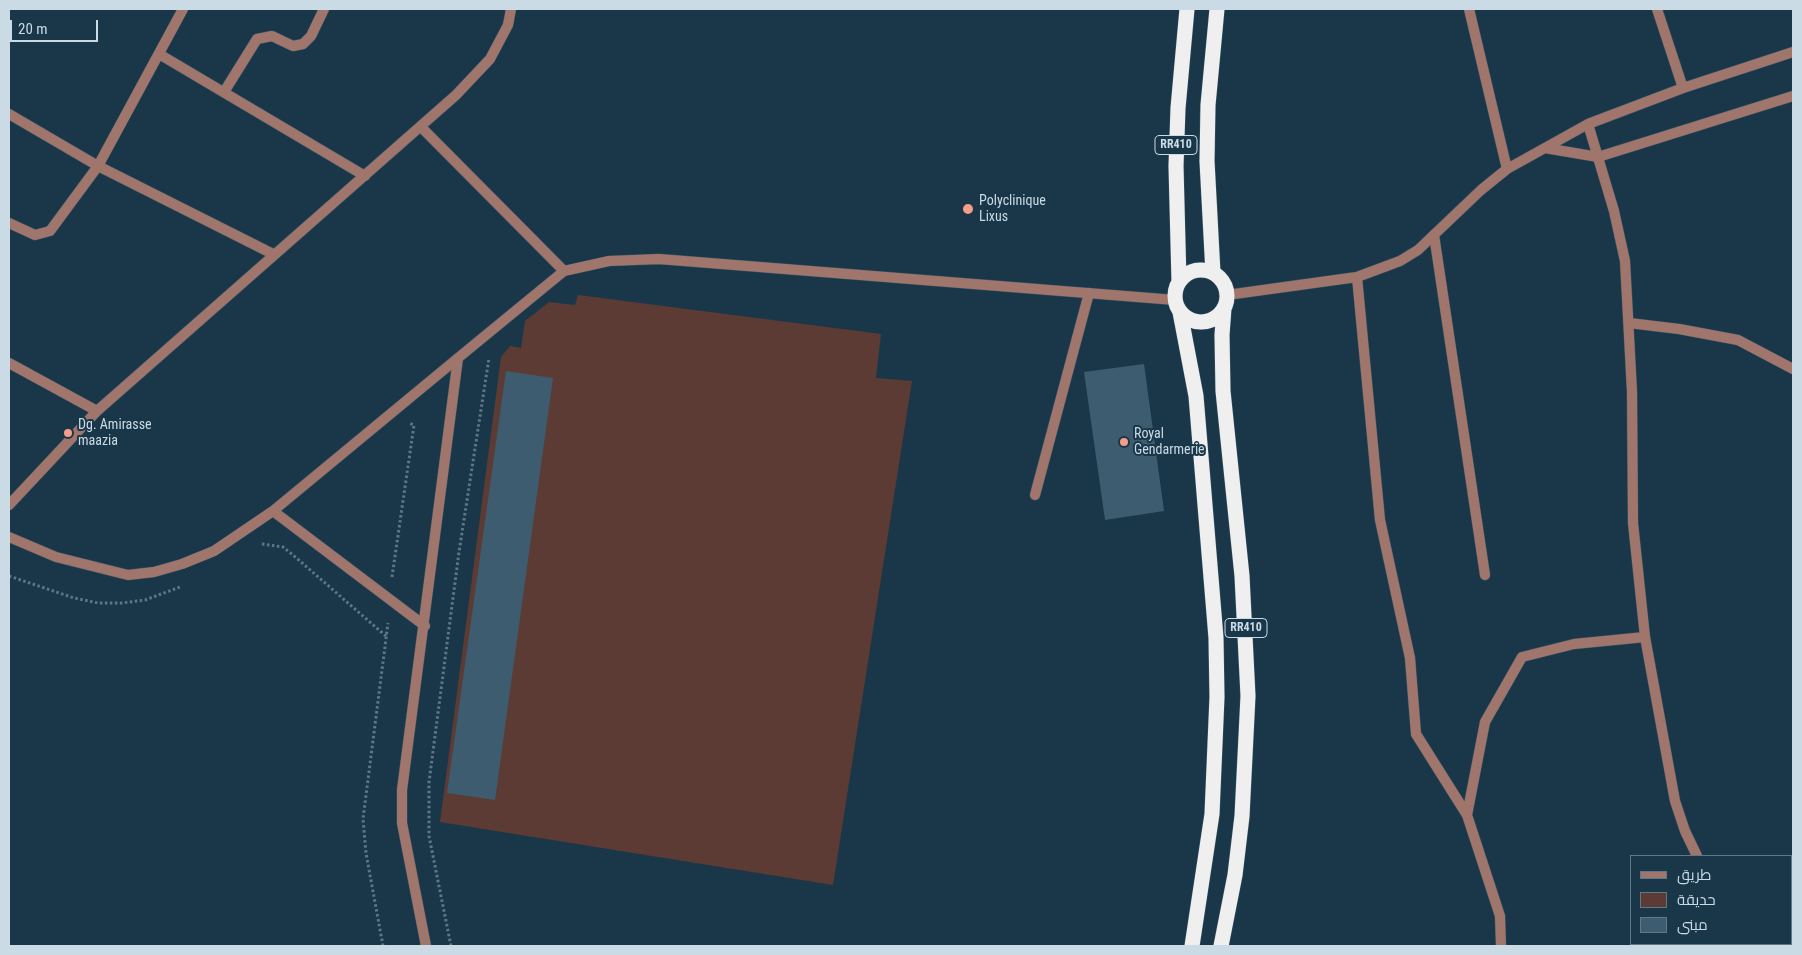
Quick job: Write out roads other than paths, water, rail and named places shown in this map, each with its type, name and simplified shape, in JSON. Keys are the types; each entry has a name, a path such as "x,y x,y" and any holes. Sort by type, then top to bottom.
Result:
{"highway":[{"name":"RR410","path":"1187,9 1178,108 1176,166 1178,282 1175,291 1196,396 1216,638 1217,697 1212,814 1192,946"},
{"name":"RR410","path":"1217,9 1208,96 1209,216 1213,273 1221,278 1226,301 1222,335 1223,391 1242,576 1248,696 1242,816 1235,875 1220,946"},
{"path":"1178,282 1185,275 1194,271 1204,270 1213,273"},
{"path":"1178,306 1188,319 1198,322 1208,321 1218,316 1226,301"}],"street":[{"path":"9,224 35,236 50,231 98,166 183,9"},
{"path":"224,92 257,39 272,36 293,46 303,44 311,36 324,9"},
{"path":"9,505 98,411 273,254 456,95 490,59 508,24 511,9"},
{"path":"1469,9 1507,169"},
{"path":"1658,9 1682,88"},
{"path":"1226,301 1356,277 1400,261 1418,250 1481,190 1507,169 1588,124 1682,88 1793,52"},
{"path":"159,54 365,176"},
{"path":"1545,148 1598,157 1793,96"},
{"path":"9,114 98,166 273,254"},
{"path":"1588,124 1614,210 1625,261 1629,323 1634,523 1645,637 1675,801 1685,831 1697,855"},
{"path":"421,127 564,271"},
{"path":"1434,235 1485,575"},
{"path":"9,537 56,557 128,575 146,573 182,564 214,551 273,511 564,271 609,261 659,260 1089,293 1178,306"},
{"path":"1356,277 1380,520 1410,658 1416,734 1467,814 1500,916 1501,946"},
{"path":"1035,495 1089,293"},
{"path":"1629,323 1679,329 1738,340 1793,369"},
{"path":"426,946 402,823 402,790 425,626 458,358"},
{"path":"9,363 98,411"},
{"path":"273,511 425,626"},
{"path":"1467,814 1485,722 1522,657 1574,644 1645,637"}],"place":[{"name":"Polyclinique Lixus","path":"968,209"},
{"name":"Dg. Amirasse maazia","path":"68,433"},
{"name":"Royal Gendarmerie","path":"1124,442"}]}
